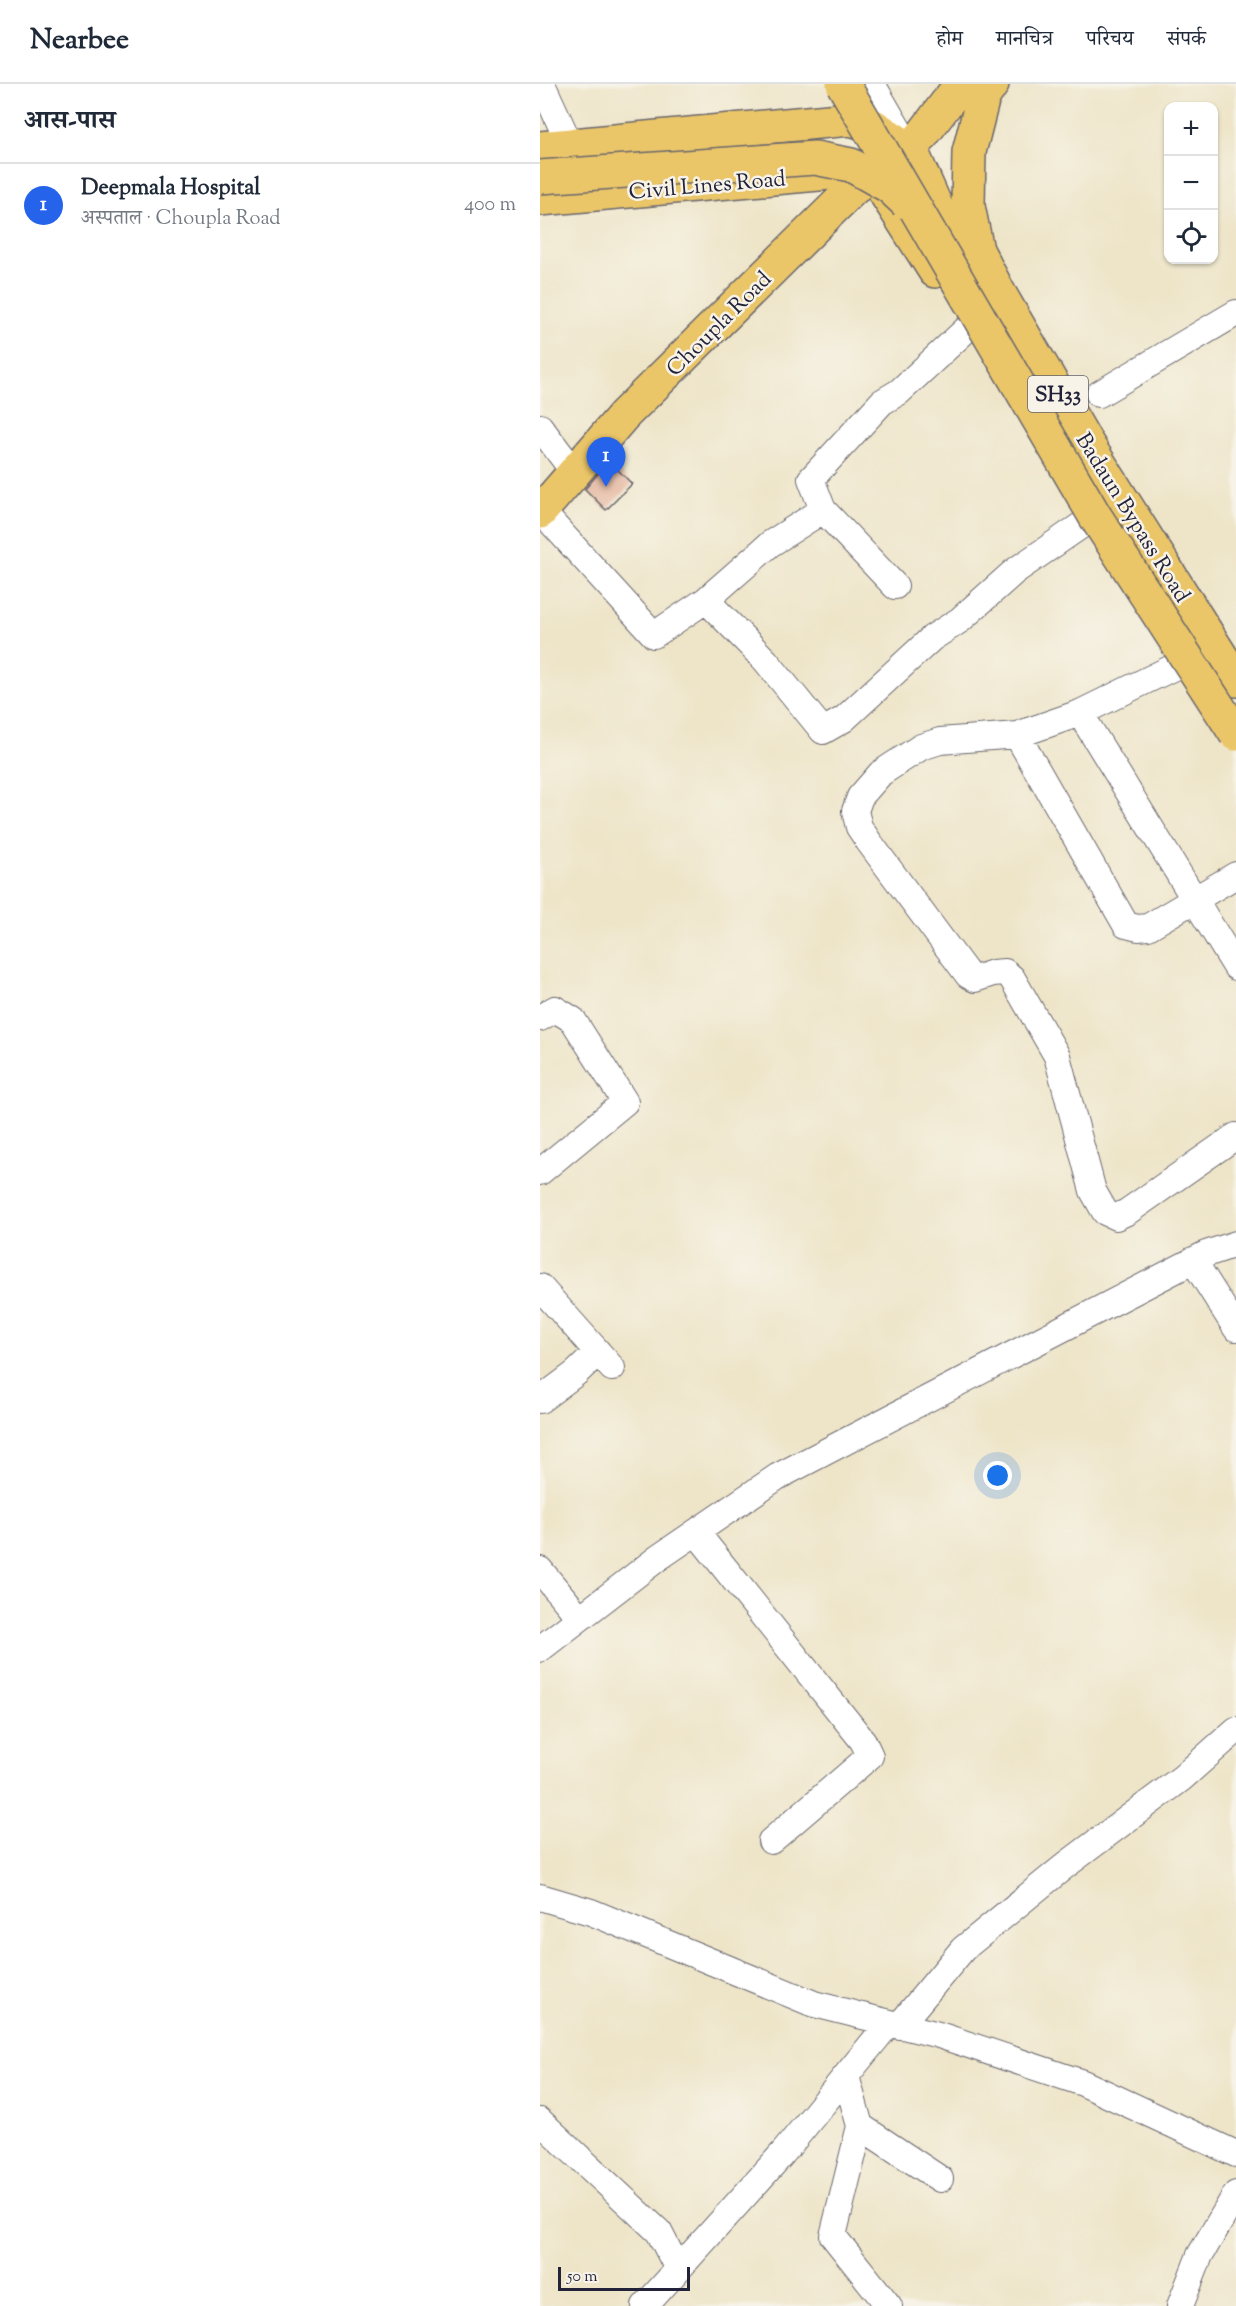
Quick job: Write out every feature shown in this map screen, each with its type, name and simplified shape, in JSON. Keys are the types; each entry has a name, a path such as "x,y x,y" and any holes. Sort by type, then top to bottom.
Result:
{"main road":[{"path":"843,84 1095,516 1233,726"},
{"path":"911,150 961,84"},
{"name":"Badaun Bypass Road","path":"992,84 983,97 969,152 968,206 977,250 998,291 1086,442 1236,680"},
{"path":"555,147 850,119 874,126 911,150 976,296 1129,556 1233,726"},
{"path":"850,119 873,174 970,326 1178,665 1233,726"},
{"name":"Choupla Road","path":"541,512 624,415 854,188 911,150"},
{"path":"540,177 815,158 851,165 890,187 920,215"},
{"name":"Civil Lines Road","path":"540,199 841,172 873,174"}],"street":[{"path":"542,84 555,147"},
{"path":"829,84 850,119"},
{"path":"872,84 881,103 911,150"},
{"path":"1100,394 1236,313"},
{"path":"895,586 823,510 811,479 882,402 899,392 970,326"},
{"path":"540,427 574,472"},
{"path":"541,512 654,635 706,600 770,544 823,510"},
{"path":"706,600 766,662 823,731 844,719 932,638 960,620 1015,571 1089,520"},
{"path":"1178,665 1080,713 1017,735 940,741 921,747 881,772 860,797 855,811 859,827 968,975 975,979 1005,972 1012,978 1057,1056 1093,1191 1105,1212 1116,1216 1127,1212 1236,1136"},
{"path":"1080,713 1236,967"},
{"path":"1017,735 1126,925 1138,928 1148,927 1236,875"},
{"path":"540,1018 555,1009 573,1020 625,1102 540,1172"},
{"path":"540,1649 658,1558 777,1477 1193,1260 1236,1244"},
{"path":"1193,1260 1236,1328"},
{"path":"540,1287 605,1360 576,1373 540,1400"},
{"path":"696,1532 863,1740 870,1756 771,1841"},
{"path":"540,1570 580,1618"},
{"path":"645,2306 783,2153 846,2076 963,1948 1066,1865 1182,1778 1236,1730"},
{"path":"540,1897 591,1912 814,2004 939,2035 1083,2083 1236,2154"},
{"path":"846,2076 860,2126 833,2236 889,2306"},
{"path":"540,2121 658,2232 678,2270"},
{"path":"860,2126 940,2179"},
{"path":"1180,2306 1200,2255 1236,2194"}],"building":[{"path":"609,461 632,484 606,510 585,489"}],"place":[{"name":"Deepmala Hospital","path":"606,487"}]}
